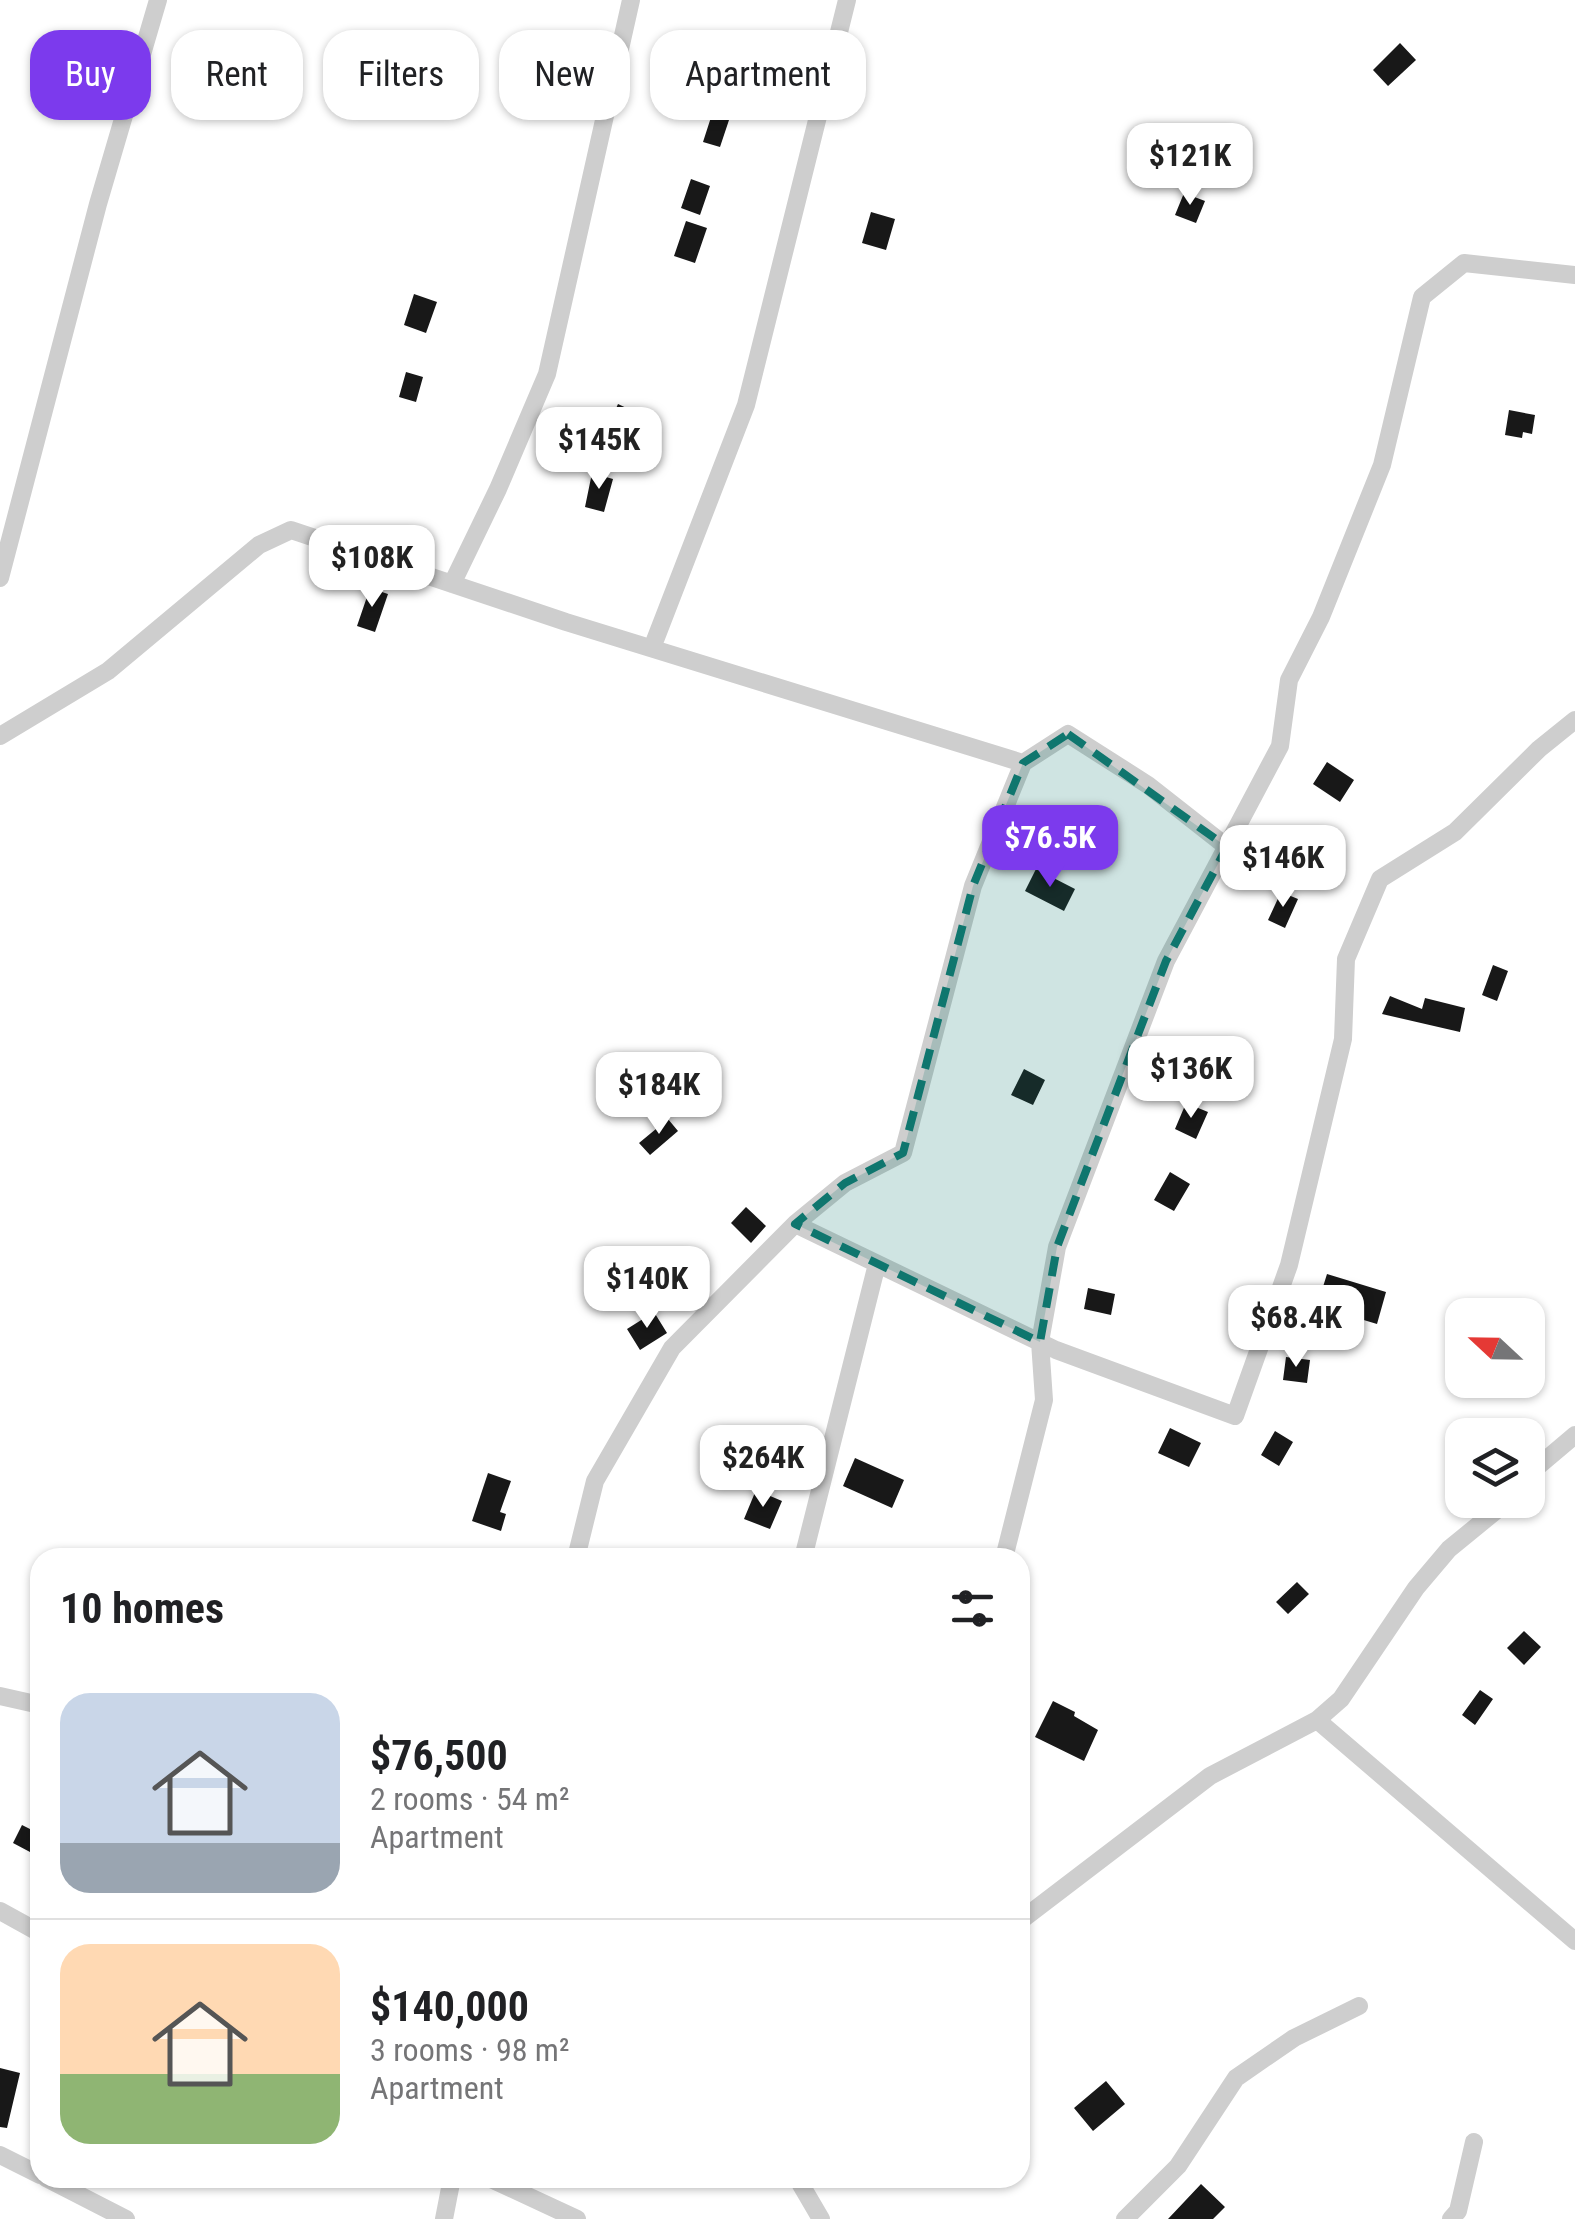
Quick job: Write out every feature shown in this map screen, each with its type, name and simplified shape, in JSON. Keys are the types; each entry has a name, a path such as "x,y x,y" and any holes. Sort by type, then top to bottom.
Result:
{"street":[{"path":"0,578 98,204 158,0"},
{"path":"452,584 547,374 632,0"},
{"path":"652,648 746,405 847,0"},
{"path":"1007,1548 1044,1400 1040,1342 1056,1247 1166,961 1280,746 1289,680 1320,618 1382,466 1422,297 1464,262 1575,275"},
{"path":"0,736 108,671 259,546 291,530 1023,763"},
{"path":"796,1224 1040,1342 1234,1416 1289,1265 1344,1039 1346,959 1380,879 1454,832 1575,720"},
{"path":"578,1548 595,1481 672,1348 796,1224 845,1183 903,1153 973,886 1023,763 1068,734 1148,786 1226,847"},
{"path":"805,1548 876,1264"},
{"path":"1545,1461 1575,1436"},
{"path":"1030,1912 1210,1776 1317,1720 1341,1699 1416,1588 1449,1548 1486,1518"},
{"path":"0,1696 30,1703"},
{"path":"1317,1720 1575,1942"},
{"path":"0,1911 30,1927"},
{"path":"1125,2219 1178,2166 1236,2078 1294,2038 1359,2006"},
{"path":"1451,2219 1458,2211 1474,2142"},
{"path":"0,2155 30,2170"},
{"path":"66,2188 126,2219"},
{"path":"444,2219 450,2188"},
{"path":"510,2188 577,2219"},
{"path":"803,2188 821,2219"}],"highlighted area":[{"path":"1068,734 1227,847 1166,961 1057,1247 1040,1342 795,1224 845,1183 903,1153 973,886 1023,763"}],"building":[{"path":"1400,43 1416,60 1388,86 1373,70"},
{"path":"710,120 729,120 720,147 703,142"},
{"path":"691,179 710,186 700,215 681,208"},
{"path":"1184,193 1205,201 1196,223 1175,215"},
{"path":"871,212 895,219 886,250 862,243"},
{"path":"686,221 707,228 695,263 674,256"},
{"path":"414,294 437,302 426,333 404,325"},
{"path":"406,372 423,377 416,402 399,397"},
{"path":"618,404 635,412 622,440 605,433"},
{"path":"1509,410 1535,415 1532,434 1523,432 1522,438 1505,435"},
{"path":"592,473 613,479 604,512 585,507"},
{"path":"370,588 388,594 375,632 357,626"},
{"path":"1327,762 1354,780 1340,802 1313,784"},
{"path":"1036,869 1075,889 1064,911 1025,891"},
{"path":"1281,892 1298,899 1285,928 1268,920"},
{"path":"1493,965 1508,971 1497,1001 1482,995"},
{"path":"1390,996 1422,1009 1425,998 1465,1008 1460,1032 1382,1014"},
{"path":"1024,1069 1045,1080 1033,1105 1011,1095"},
{"path":"1186,1103 1208,1112 1196,1139 1175,1129"},
{"path":"668,1119 678,1131 650,1155 639,1143"},
{"path":"1170,1172 1190,1184 1174,1211 1154,1200"},
{"path":"746,1207 766,1226 751,1243 731,1223"},
{"path":"1327,1274 1386,1292 1377,1324 1317,1306"},
{"path":"1088,1288 1115,1294 1111,1315 1084,1309"},
{"path":"654,1312 667,1333 640,1350 627,1329"},
{"path":"1286,1357 1310,1360 1307,1383 1283,1380"},
{"path":"1170,1428 1201,1443 1189,1467 1158,1453"},
{"path":"1275,1431 1293,1442 1279,1466 1261,1455"},
{"path":"731,1436 766,1455 751,1482 716,1464"},
{"path":"855,1458 904,1480 892,1508 843,1486"},
{"path":"488,1473 511,1481 500,1512 506,1514 501,1531 472,1521"},
{"path":"756,1490 782,1501 770,1529 744,1519"},
{"path":"1297,1582 1309,1594 1288,1614 1276,1602"},
{"path":"1524,1631 1541,1647 1524,1665 1507,1648"},
{"path":"1480,1690 1493,1699 1475,1725 1462,1715"},
{"path":"1053,1701 1098,1730 1084,1761 1035,1737"},
{"path":"22,1825 30,1829 30,1852 13,1843"},
{"path":"0,2068 20,2073 7,2128 0,2127"},
{"path":"1106,2081 1125,2104 1093,2131 1074,2108"},
{"path":"1201,2184 1225,2207 1213,2219 1168,2219"}]}
